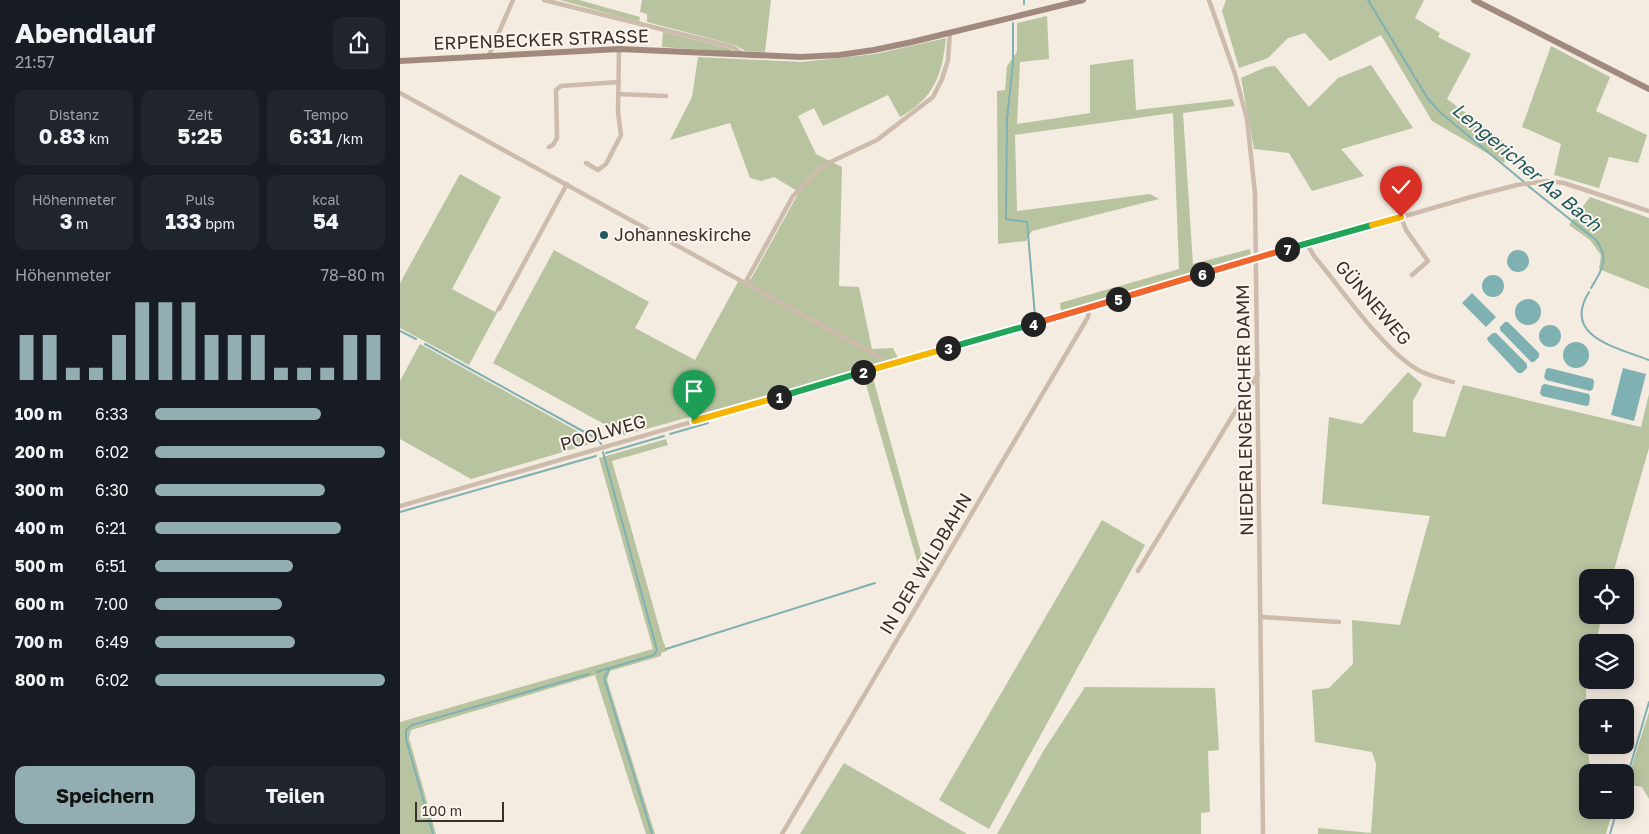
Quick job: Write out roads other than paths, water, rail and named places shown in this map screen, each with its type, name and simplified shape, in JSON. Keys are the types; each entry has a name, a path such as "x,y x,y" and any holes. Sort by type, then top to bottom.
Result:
{"main road":[{"name":"ERPENBECKER STRASSE","path":"400,61 619,49 801,57 839,55 874,50 1083,0"},
{"path":"1474,0 1649,89"}],"street":[{"path":"489,55 513,0"},
{"name":"ERPENBECKER STRASSE","path":"544,0 733,47 743,54"},
{"name":"NIEDERLENGERICHER DAMM","path":"1210,0 1235,74 1247,119 1255,193 1262,617 1263,834"},
{"path":"745,283 793,196 822,166 877,140 933,97 942,79 948,60 950,32"},
{"path":"586,163 598,170 606,164 621,134 618,112 619,49"},
{"path":"549,147 553,146 557,138 556,90 561,86 618,82"},
{"path":"400,93 883,359 888,365"},
{"path":"618,94 666,96"},
{"name":"POOLWEG","path":"400,506 1517,184 1532,182 1564,183 1649,211"},
{"path":"499,309 567,184"},
{"path":"1401,217 1406,230 1428,261 1412,275"},
{"name":"GÜNNEWEG","path":"1307,244 1314,256 1375,331 1397,354 1420,371 1453,382"},
{"name":"IN DER WILDBAHN","path":"782,834 1088,317 1089,308"},
{"path":"1138,571 1258,374"},
{"path":"1262,617 1339,622"}],"water":[{"path":"1514,250 1522,250 1529,257 1529,265 1522,272 1514,272 1507,265 1507,257"},
{"path":"1489,275 1497,275 1504,282 1504,290 1497,297 1489,297 1482,290 1482,282"},
{"path":"1472,293 1496,317 1486,327 1462,303"},
{"path":"1528,299 1537,303 1541,312 1537,321 1528,325 1519,321 1515,312 1519,303"},
{"path":"1505,322 1508,322 1539,353 1539,357 1534,362 1531,362 1500,330 1500,327"},
{"path":"1546,325 1554,325 1561,332 1561,340 1554,347 1546,347 1539,340 1539,332"},
{"path":"1496,333 1527,364 1527,368 1522,373 1518,373 1488,341 1487,338"},
{"path":"1576,342 1585,346 1589,355 1585,364 1576,368 1567,364 1563,355 1567,346"},
{"path":"1549,368 1593,379 1593,389 1590,391 1546,380 1544,377 1546,369"},
{"path":"1623,368 1646,374 1634,421 1611,415"},
{"path":"1545,384 1589,394 1589,405 1586,406 1542,396 1540,393 1542,385"}],"waterway":[{"name":"Lengericher Aa Bach","path":"1368,0 1428,99 1441,113 1524,182"},
{"path":"1013,23 1013,63 1007,119 1006,219 1027,222 1035,316"},
{"name":"Lengericher Aa Bach","path":"1527,185 1596,240 1603,253 1603,264 1591,288"},
{"name":"Lengericher Aa Bach","path":"1589,292 1582,307 1582,320 1588,330 1609,345 1649,360"},
{"path":"400,331 416,339"},
{"path":"425,344 599,440 601,444"},
{"path":"670,434 708,423"},
{"path":"606,453 664,436"},
{"path":"603,452 657,650 654,655 610,668 604,678 652,834"},
{"path":"400,512 596,456"},
{"path":"666,649 875,583"},
{"path":"597,672 609,668"},
{"path":"433,834 406,739 406,730 412,725 589,674"},
{"path":"1631,764 1649,702"},
{"path":"1610,834 1614,819"}],"place":[{"name":"Johanneskirche","path":"604,235"}]}
